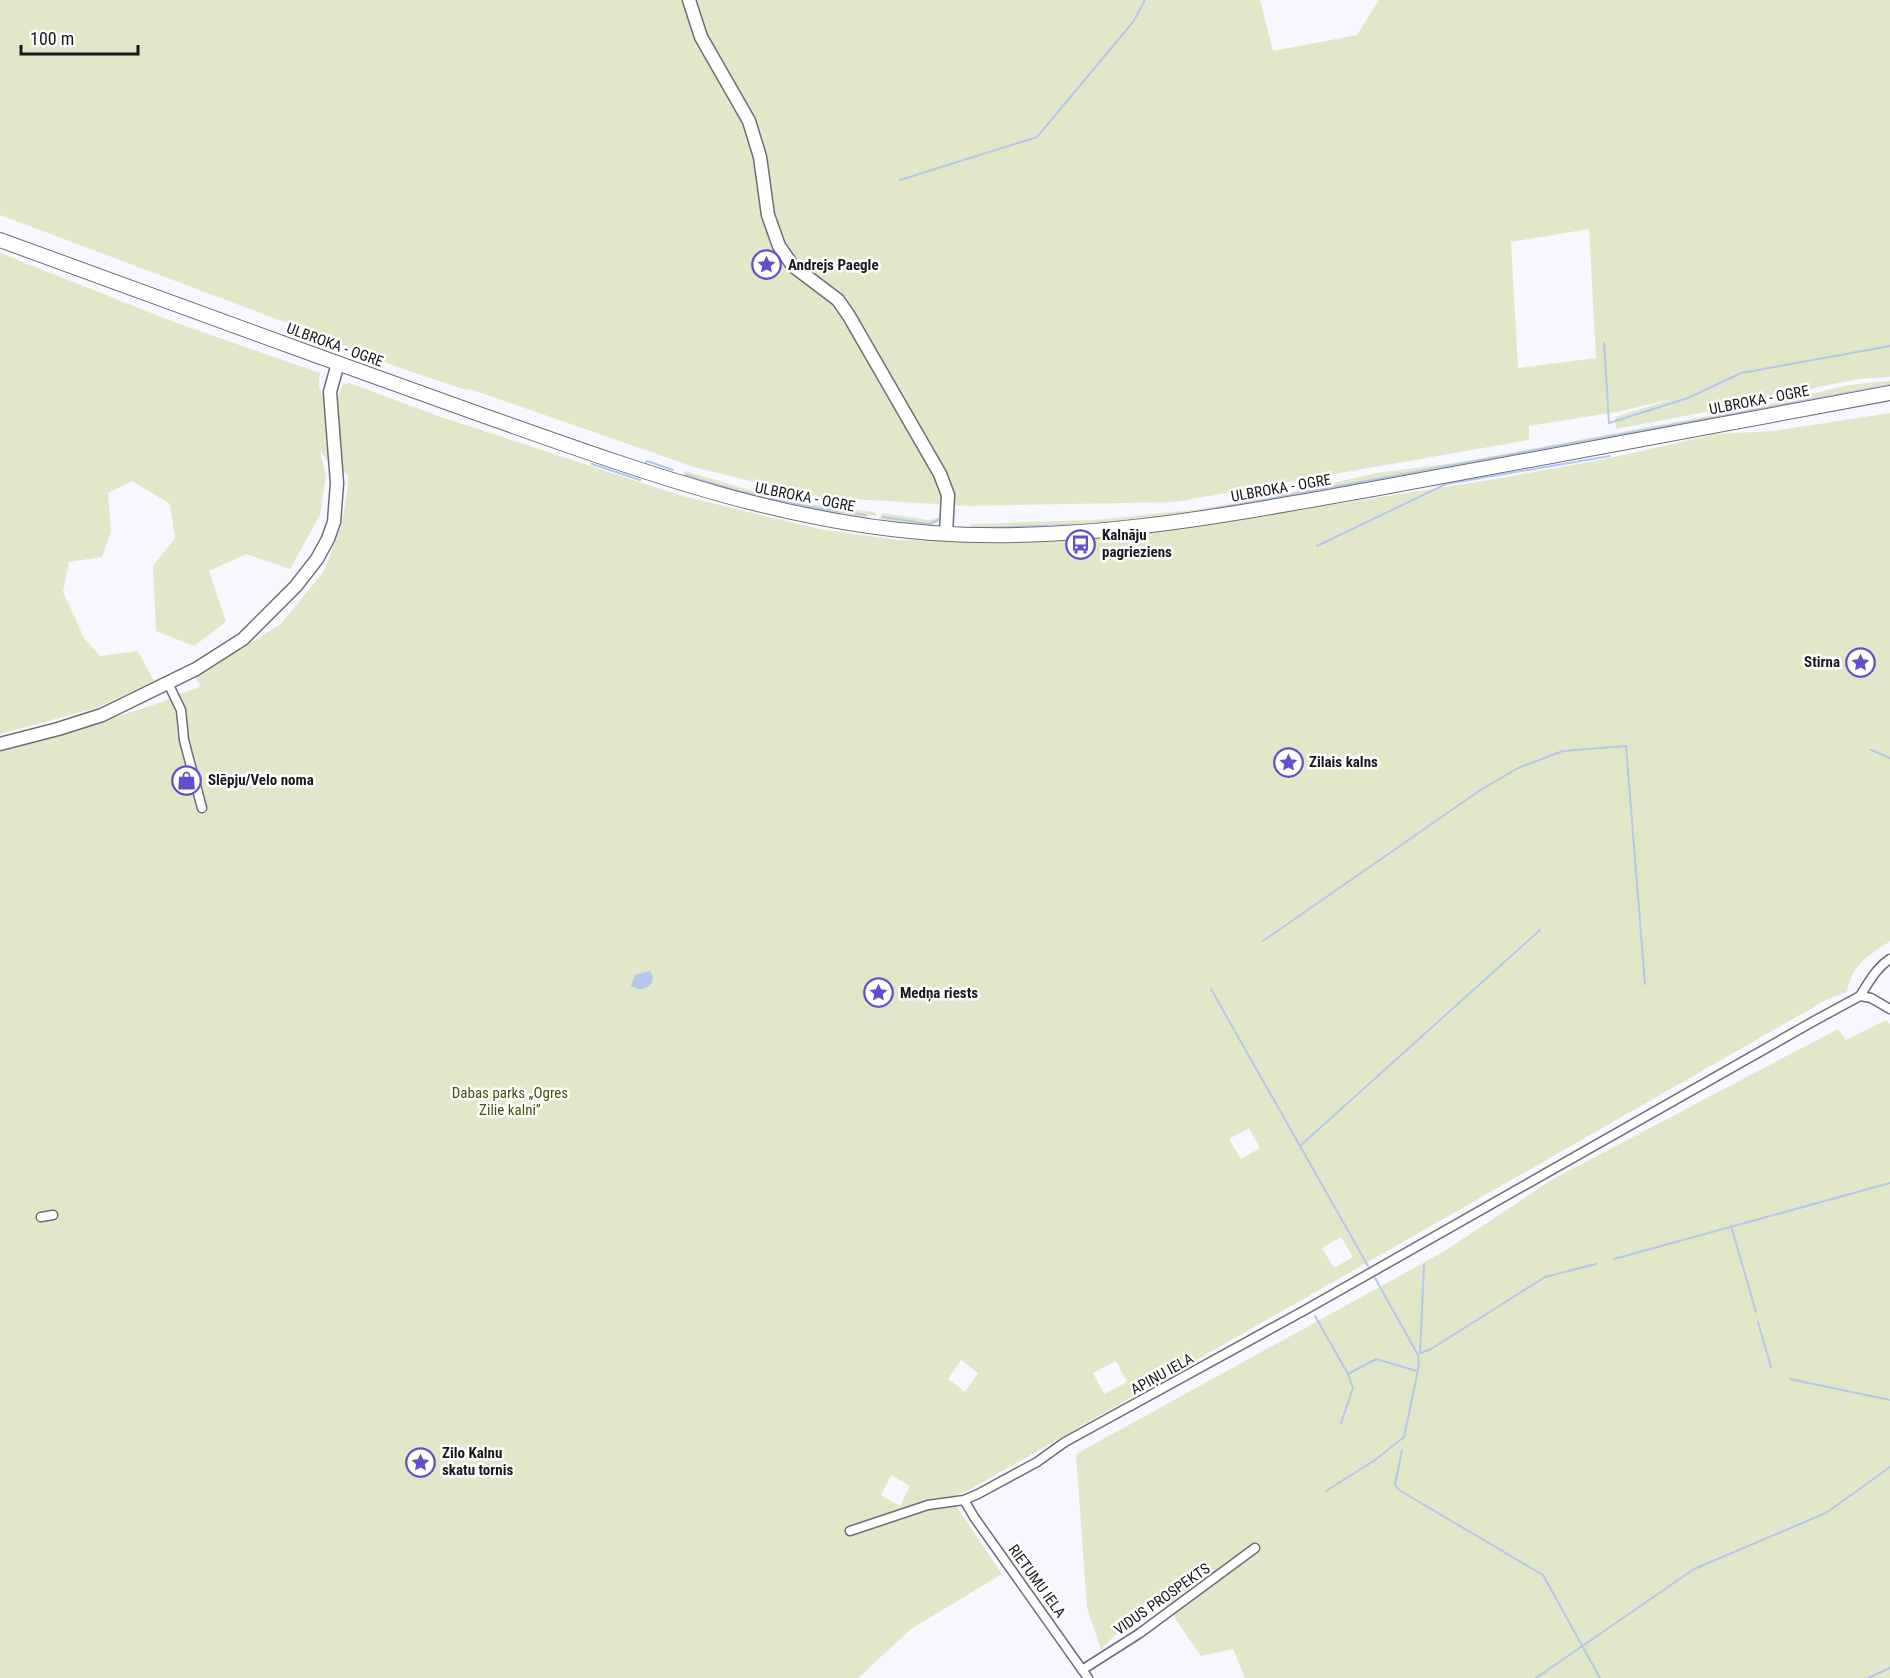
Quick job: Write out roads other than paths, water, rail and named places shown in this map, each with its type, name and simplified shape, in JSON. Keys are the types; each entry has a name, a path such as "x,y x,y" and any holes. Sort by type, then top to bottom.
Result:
{"main road":[{"name":"ULBROKA - OGRE","path":"0,240 338,363 676,482 757,505 825,520 946,534 1003,536 1084,533 1189,521 1485,469 1890,393"}],"street":[{"path":"689,0 701,37 749,121 760,157 768,215 779,246 793,266 837,300 849,316 940,474 948,495 946,534"},
{"path":"0,744 102,715 196,669 243,639 296,586 317,559 334,522 337,483 330,392 338,363"},
{"path":"168,683 181,710 184,740 202,808"},
{"path":"1890,960 1883,964 1872,977 1860,996 1871,998 1890,1010"},
{"name":"APIŅU IELA","path":"850,1532 928,1505 964,1500 1037,1462 1065,1442 1860,996"},
{"path":"41,1217 53,1215"},
{"name":"RIETUMU IELA","path":"964,1500 1088,1678"},
{"name":"VIDUS PROSPEKTS","path":"1082,1670 1140,1633 1255,1548"}],"water":[{"path":"650,971 653,976 650,985 640,989 631,986 635,975"}],"waterway":[{"path":"900,180 1037,137 1133,22 1145,0"},
{"path":"1604,343 1609,423 1688,398 1741,373 1890,346"},
{"path":"1202,511 1890,385"},
{"path":"1317,546 1446,484 1610,456"},
{"path":"646,463 647,461 673,470"},
{"path":"592,464 640,480"},
{"path":"686,475 775,500 865,515"},
{"path":"883,517 929,524 938,520"},
{"path":"1092,524 1164,517"},
{"path":"972,528 1075,525"},
{"path":"1263,941 1479,791 1518,768 1563,751 1626,746 1645,984"},
{"path":"1871,750 1890,758"},
{"path":"1300,1146 1540,930"},
{"path":"1211,989 1368,1266"},
{"path":"1614,1259 1890,1183"},
{"path":"1731,1226 1756,1312"},
{"path":"1421,1353 1431,1349 1545,1277 1596,1264"},
{"path":"1420,1353 1424,1265"},
{"path":"1326,1491 1375,1460 1404,1437 1419,1365 1418,1355 1375,1278"},
{"path":"1315,1316 1348,1374 1353,1388 1341,1423"},
{"path":"1758,1322 1771,1367"},
{"path":"1348,1374 1376,1359 1417,1371"},
{"path":"1790,1379 1890,1400"},
{"path":"1402,1450 1395,1485 1399,1490 1543,1575 1600,1678"},
{"path":"1536,1678 1694,1569 1826,1513 1890,1467"},
{"path":"1868,1678 1890,1668"}],"place":[{"name":"Andrejs Paegle","path":"767,265"},
{"name":"Kalnāju pagrieziens","path":"1081,544"},
{"name":"Stirna","path":"1861,662"},
{"name":"Zilais kalns","path":"1288,762"},
{"name":"Slēpju/Velo noma","path":"187,780"},
{"name":"Medņa riests","path":"879,993"},
{"name":"Zilo Kalnu skatu tornis","path":"421,1462"}],"park label":[{"name":"Dabas parks „Ogres Zilie kalni”","path":"510,1102"}]}
